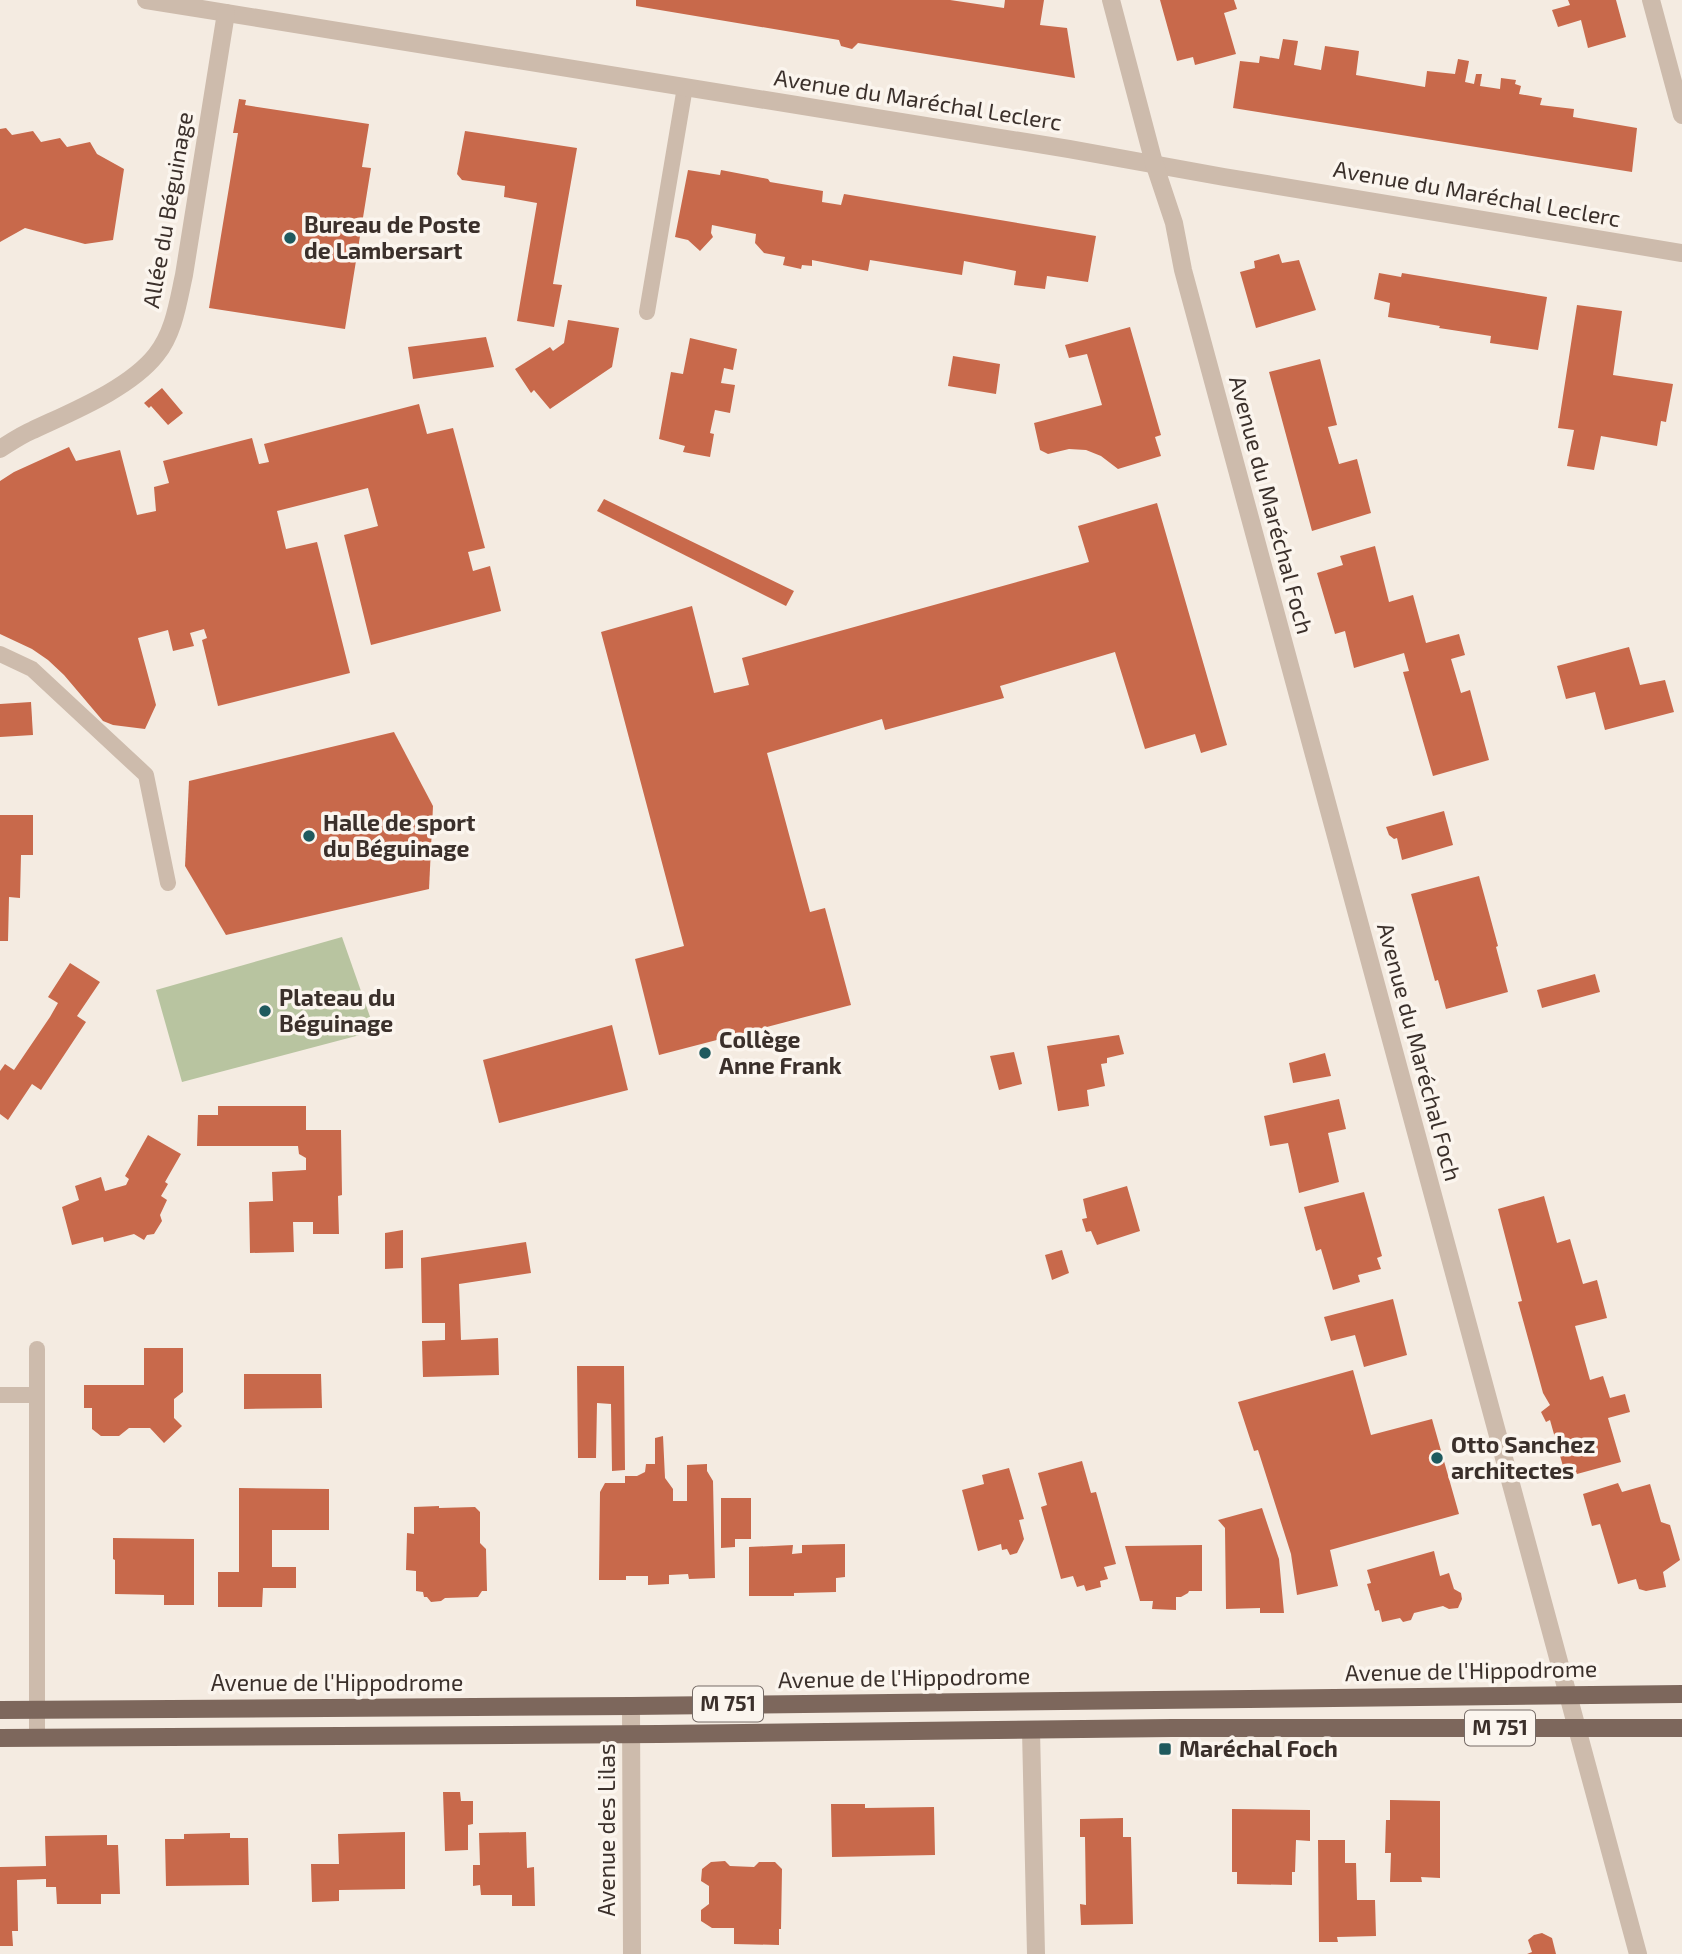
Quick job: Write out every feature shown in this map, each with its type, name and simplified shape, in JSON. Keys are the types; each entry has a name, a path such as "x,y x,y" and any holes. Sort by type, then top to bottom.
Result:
{"main road":[{"name":"Avenue de l'Hippodrome","path":"0,1710 1682,1694"},
{"name":"M 751","path":"0,1738 631,1735 1172,1728 1682,1728"}],"street":[{"name":"Avenue du Maréchal Leclerc","path":"146,0 1154,163 1682,253"},
{"name":"Avenue du Maréchal Foch","path":"1111,0 1154,163 1174,223 1186,284 1638,1954"},
{"path":"1651,0 1682,115"},
{"name":"Allée du Béguinage","path":"0,449 31,430 90,403 138,372 156,355 166,338 177,310 184,275 226,13"},
{"name":"Avenue des Lilas","path":"631,1706 632,1954"},
{"path":"1031,1730 1036,1954"}],"lane":[{"path":"647,312 685,87"},
{"path":"0,654 32,669 146,775 168,883"},
{"path":"37,1349 37,1738"},
{"path":"0,1395 37,1395"}],"green space":[{"name":"Plateau du Béguinage","path":"342,937 375,1031 182,1082 156,990"}],"building":[{"path":"636,0 950,0 1004,8 1005,0 1044,0 1040,25 1067,28 1075,78 858,43 852,49 841,46 839,40 636,6"},
{"path":"1160,0 1234,0 1237,9 1224,13 1236,54 1195,65 1193,57 1177,61"},
{"path":"1568,0 1616,0 1626,37 1588,48 1581,20 1558,27 1552,10 1570,5"},
{"path":"1283,39 1298,41 1294,65 1321,70 1325,46 1359,51 1356,75 1425,87 1427,71 1455,74 1458,59 1469,61 1465,82 1474,84 1476,74 1482,74 1480,86 1500,89 1501,78 1516,80 1515,84 1521,86 1519,94 1542,98 1540,105 1574,109 1573,117 1637,128 1632,172 1233,108 1240,61 1259,63 1260,56 1279,59"},
{"name":"Bureau de Poste de Lambersart","path":"239,99 246,100 245,105 369,124 362,167 371,168 345,329 209,308 238,133 233,133"},
{"path":"6,128 12,135 33,131 41,142 60,138 67,147 90,142 97,154 124,169 113,240 85,244 25,228 0,242 0,129"},
{"path":"465,131 577,148 553,284 562,285 554,327 517,321 537,203 504,197 505,186 462,180 457,174"},
{"path":"688,170 720,175 721,170 823,191 822,202 841,205 844,194 1096,236 1088,282 1047,276 1045,289 1014,285 1016,271 964,261 962,275 870,260 868,271 812,260 812,266 802,265 801,269 783,265 785,257 764,253 755,243 756,234 712,225 713,237 700,251 688,240 675,237"},
{"path":"1279,254 1282,263 1299,260 1316,310 1256,328 1240,272 1255,268 1254,261"},
{"path":"1379,273 1401,277 1402,273 1547,297 1538,350 1490,343 1491,336 1388,317 1390,303 1374,299"},
{"path":"1577,305 1622,311 1613,375 1673,384 1666,422 1661,421 1657,446 1601,436 1594,470 1567,466 1574,430 1558,428"},
{"path":"568,320 619,328 612,367 550,409 534,390 531,393 515,369 550,347 553,351 564,343"},
{"path":"1130,327 1161,435 1155,437 1161,456 1118,469 1101,456 1086,450 1069,449 1048,454 1040,450 1034,423 1102,405 1087,354 1069,358 1065,345"},
{"path":"486,337 494,367 413,379 408,347"},
{"path":"690,338 737,349 733,370 724,368 721,383 735,385 730,413 715,410 710,433 714,434 710,457 683,452 685,446 659,439 671,372 683,374"},
{"path":"953,356 1000,364 996,394 948,386"},
{"path":"1320,359 1337,425 1328,427 1339,464 1357,459 1371,513 1312,531 1269,372"},
{"path":"162,388 183,413 168,425 151,406 149,408 144,403"},
{"path":"419,404 427,434 453,428 485,548 468,552 473,571 490,566 501,611 371,645 344,535 378,526 368,488 277,511 286,549 317,542 350,673 218,706 202,640 207,638 204,629 190,633 194,646 173,651 168,630 138,638 156,705 145,729 103,721 48,660 0,634 0,481 14,472 69,447 76,461 120,450 137,515 156,511 154,487 169,483 163,461 252,438 259,464 269,462 264,444"},
{"path":"604,499 794,591 786,606 597,511"},
{"path":"1157,503 1227,745 1201,753 1195,734 1145,749 1115,652 1000,686 1004,698 885,730 882,719 767,753 810,912 825,908 851,1005 659,1055 635,959 684,946 601,632 692,606 714,693 749,685 742,658 1089,562 1078,526"},
{"path":"1375,546 1389,602 1413,595 1426,643 1459,634 1465,655 1451,659 1461,693 1470,690 1489,760 1433,776 1403,672 1409,671 1404,653 1354,668 1345,631 1335,634 1317,573 1343,565 1340,556"},
{"path":"1629,647 1640,685 1665,680 1674,712 1605,730 1595,692 1566,699 1557,666"},
{"path":"31,702 33,735 0,737 0,704"},
{"name":"Halle de sport du Béguinage","path":"394,732 433,806 429,889 226,935 185,866 189,781"},
{"path":"1444,811 1453,845 1402,860 1397,838 1389,835 1386,827"},
{"path":"0,815 33,815 33,855 21,855 20,898 9,897 8,941 0,941"},
{"path":"1479,876 1508,992 1446,1009 1438,980 1435,981 1411,894"},
{"path":"70,963 100,982 77,1016 86,1022 41,1090 32,1084 8,1120 0,1114 0,1071 5,1064 14,1070 50,1017 58,1003 48,997"},
{"path":"1595,974 1600,992 1542,1008 1537,990"},
{"path":"612,1025 628,1090 499,1123 483,1060"},
{"path":"1119,1035 1124,1054 1107,1058 1107,1063 1101,1064 1105,1086 1087,1090 1089,1106 1058,1111 1047,1046"},
{"path":"1014,1052 1022,1084 999,1090 990,1056"},
{"path":"1325,1053 1331,1076 1293,1083 1289,1063"},
{"path":"1339,1099 1346,1129 1328,1133 1339,1182 1299,1193 1288,1143 1270,1146 1264,1116"},
{"path":"218,1106 306,1106 306,1130 341,1130 342,1195 338,1196 339,1234 313,1234 313,1222 293,1222 294,1252 250,1253 249,1202 273,1201 272,1172 306,1170 306,1158 299,1154 298,1146 197,1146 198,1115 218,1115"},
{"path":"148,1135 181,1154 165,1182 168,1184 161,1196 167,1200 160,1215 162,1221 154,1234 147,1235 144,1240 134,1234 104,1242 103,1237 72,1245 62,1207 79,1200 75,1186 101,1177 105,1191 126,1185 129,1179 125,1176"},
{"path":"1127,1186 1140,1231 1097,1245 1091,1231 1086,1232 1082,1219 1087,1218 1083,1199"},
{"path":"1364,1192 1382,1256 1377,1258 1381,1269 1358,1275 1360,1282 1333,1290 1321,1249 1316,1251 1304,1207"},
{"path":"1544,1196 1557,1243 1570,1239 1583,1284 1597,1280 1607,1318 1575,1326 1590,1380 1603,1376 1610,1398 1625,1394 1630,1412 1608,1418 1621,1462 1566,1477 1550,1420 1546,1422 1541,1412 1550,1405 1543,1393 1518,1302 1522,1301 1498,1209"},
{"path":"403,1230 403,1268 385,1269 385,1233"},
{"path":"526,1242 531,1273 459,1284 461,1340 498,1338 499,1375 423,1377 422,1341 445,1340 445,1323 422,1323 421,1258"},
{"path":"1062,1250 1069,1273 1052,1280 1045,1255"},
{"path":"1393,1299 1407,1355 1364,1367 1355,1335 1331,1341 1324,1317"},
{"path":"144,1348 183,1348 183,1392 174,1399 174,1418 182,1426 164,1443 150,1428 129,1428 119,1436 101,1436 92,1429 92,1408 84,1408 84,1385 144,1385"},
{"path":"577,1366 624,1366 625,1470 612,1471 611,1404 597,1403 596,1458 578,1458"},
{"path":"1353,1370 1371,1435 1432,1419 1459,1514 1330,1550 1338,1586 1297,1595 1291,1554 1258,1450 1254,1451 1238,1402"},
{"path":"244,1374 321,1374 322,1408 244,1409"},
{"path":"663,1436 665,1478 673,1489 673,1501 687,1501 687,1465 707,1464 707,1471 713,1481 715,1578 689,1579 688,1574 669,1575 669,1584 648,1585 648,1576 626,1576 626,1580 599,1580 600,1492 605,1483 625,1483 625,1476 637,1476 645,1472 646,1464 655,1464 655,1438"},
{"path":"1082,1461 1091,1493 1096,1492 1116,1564 1104,1567 1108,1579 1100,1581 1101,1587 1086,1591 1084,1585 1077,1587 1073,1576 1061,1579 1041,1507 1047,1505 1038,1473"},
{"path":"1009,1468 1024,1519 1019,1520 1024,1539 1017,1553 1010,1555 1007,1549 1002,1550 1001,1544 978,1551 962,1490 984,1484 982,1475"},
{"path":"1618,1483 1622,1492 1650,1484 1661,1522 1670,1525 1680,1560 1663,1572 1666,1587 1646,1591 1639,1589 1636,1579 1618,1584 1600,1524 1592,1526 1583,1494"},
{"path":"239,1488 329,1489 329,1530 272,1530 272,1567 296,1567 296,1588 263,1588 262,1607 218,1607 218,1572 239,1572"},
{"path":"721,1498 751,1498 751,1539 735,1539 735,1547 721,1548"},
{"path":"414,1507 475,1507 480,1512 480,1543 486,1549 487,1591 482,1591 478,1597 445,1598 431,1602 424,1597 423,1592 416,1591 416,1571 406,1570 407,1533 414,1534"},
{"path":"1262,1508 1279,1559 1284,1613 1260,1613 1260,1608 1226,1609 1225,1528 1218,1520"},
{"path":"113,1538 194,1539 194,1605 164,1605 164,1595 115,1594"},
{"path":"845,1544 845,1577 836,1578 836,1592 749,1596 749,1547 793,1545 792,1554 802,1553 802,1545"},
{"path":"1202,1545 1202,1591 1189,1591 1176,1597 1176,1610 1152,1609 1153,1601 1140,1601 1125,1546"},
{"path":"1434,1551 1440,1576 1449,1573 1454,1589 1461,1593 1462,1599 1458,1608 1449,1609 1443,1606 1414,1613 1411,1620 1403,1622 1400,1618 1382,1622 1379,1610 1375,1611 1367,1584 1371,1583 1367,1570"},
{"path":"443,1792 460,1792 461,1801 473,1801 473,1824 468,1825 468,1850 445,1851"},
{"path":"1390,1800 1440,1801 1440,1878 1421,1877 1422,1882 1390,1882 1391,1853 1385,1853 1386,1820 1390,1820"},
{"path":"831,1804 865,1804 865,1808 934,1807 935,1855 832,1857"},
{"path":"1232,1809 1310,1810 1310,1841 1296,1840 1292,1885 1237,1884 1237,1872 1232,1872"},
{"path":"1123,1818 1123,1837 1131,1837 1133,1924 1081,1925 1080,1904 1086,1905 1085,1837 1080,1837 1080,1819"},
{"path":"405,1832 405,1889 339,1890 339,1901 312,1902 311,1864 339,1864 338,1834"},
{"path":"526,1832 527,1868 534,1867 535,1906 512,1906 512,1895 481,1895 480,1885 473,1886 473,1865 480,1865 479,1833"},
{"path":"230,1833 230,1838 248,1838 249,1885 166,1886 165,1839 184,1839 184,1834"},
{"path":"107,1835 107,1845 118,1845 120,1894 101,1894 101,1904 57,1904 56,1887 46,1887 46,1879 17,1880 18,1931 12,1931 13,1946 0,1946 0,1867 46,1866 45,1836"},
{"path":"1318,1840 1345,1840 1345,1863 1356,1863 1357,1900 1375,1900 1376,1936 1337,1937 1338,1942 1319,1942"},
{"path":"725,1861 730,1866 754,1867 759,1862 775,1862 782,1869 779,1945 734,1944 734,1928 712,1928 701,1921 701,1910 709,1904 709,1886 701,1881 702,1869 711,1862"},
{"path":"1542,1933 1552,1938 1556,1954 1527,1954 1532,1952 1528,1940"}],"place":[{"name":"Bureau de Poste de Lambersart","path":"290,238"},
{"name":"Halle de sport du Béguinage","path":"309,836"},
{"name":"Plateau du Béguinage","path":"265,1011"},
{"name":"Collège Anne Frank","path":"705,1053"},
{"name":"Otto Sanchez architectes","path":"1437,1458"},
{"name":"Maréchal Foch","path":"1165,1749"}]}
